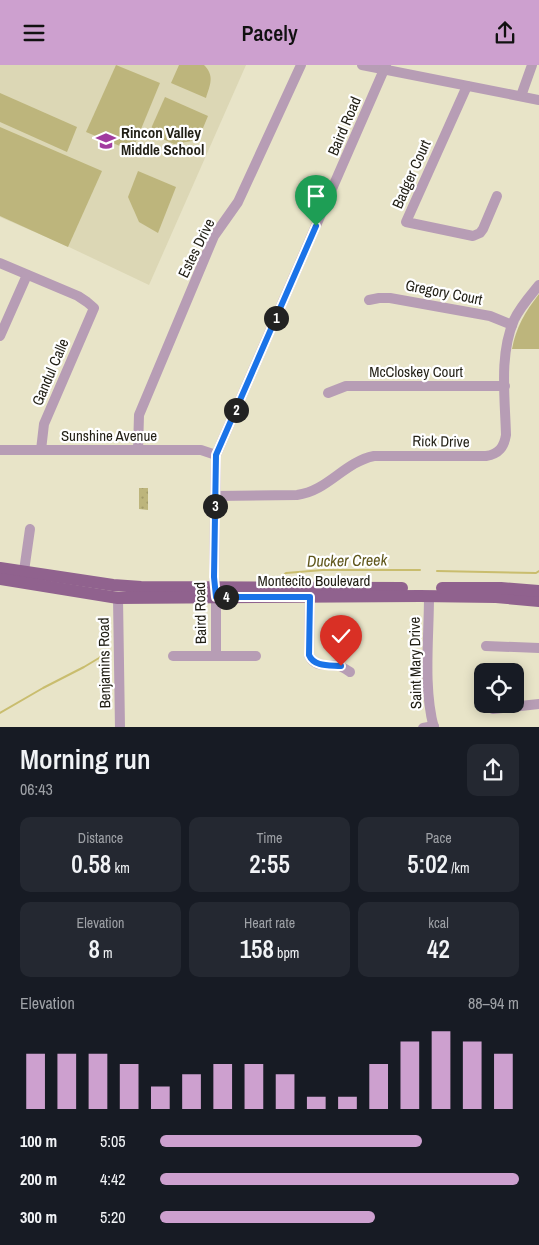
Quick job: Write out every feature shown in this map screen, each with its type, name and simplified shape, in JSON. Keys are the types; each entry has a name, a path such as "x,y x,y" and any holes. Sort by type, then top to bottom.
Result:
{"main road":[{"name":"Montecito Boulevard","path":"0,568 113,585 216,592 310,597 496,597 539,601"},
{"name":"Montecito Boulevard","path":"0,579 118,598 216,592 491,588 539,591"}],"street":[{"name":"Estes Drive","path":"138,450 139,415 214,237 238,202 302,65"},
{"path":"362,65 385,67 539,100"},
{"path":"521,96 532,65"},
{"name":"Baird Road","path":"216,655 216,455 385,67"},
{"name":"Badger Court","path":"467,86 406,222 473,236 480,233 483,229 496,196"},
{"path":"0,263 27,275 0,336"},
{"name":"Gandul Calle","path":"27,275 78,296 94,308 44,424 41,450"},
{"name":"Rick Drive","path":"215,495 297,495 309,493 320,488 358,461 380,455 491,455 501,449 505,440 506,353 512,325 520,309 539,285"},
{"name":"Gregory Court","path":"369,300 390,297 497,318 512,325"},
{"name":"McCloskey Court","path":"328,393 346,386 505,386"},
{"name":"Sunshine Avenue","path":"0,450 201,450 216,455"},
{"path":"24,571 30,529"},
{"path":"310,597 309,655 311,660 316,663 341,666 350,673"},
{"name":"Saint Mary Drive","path":"429,597 428,679 430,727"},
{"name":"Benjamins Road","path":"118,598 120,727"},
{"path":"486,646 539,648"},
{"path":"173,656 256,656"},
{"path":"524,706 539,704"}],"shaded area":[{"name":"Rincon Valley Middle School","path":"0,65 246,65 149,285 0,217"},
{"path":"116,65 160,83 132,151 86,132"},
{"path":"179,65 204,65 211,77 206,98 171,83"},
{"path":"0,93 77,127 67,152 0,122"},
{"path":"165,97 208,116 198,140 174,144 149,133"},
{"path":"0,127 102,171 68,247 0,216"},
{"path":"138,171 176,187 158,233 139,222 128,197"},
{"path":"539,294 539,349 512,349 522,320"},
{"path":"139,488 148,488 148,510 139,509"}],"waterway":[{"name":"Ducker Creek","path":"277,580 286,573 323,570 420,570"},
{"name":"Ducker Creek","path":"437,571 536,573 539,571"},
{"name":"Ducker Creek","path":"0,713 109,652"}],"place":[{"name":"Rincon Valley Middle School","path":"106,141"}],"route":[{"path":"316,226 216,455 214,577 216,597 310,597 309,655 311,660 324,665 341,666"}]}
